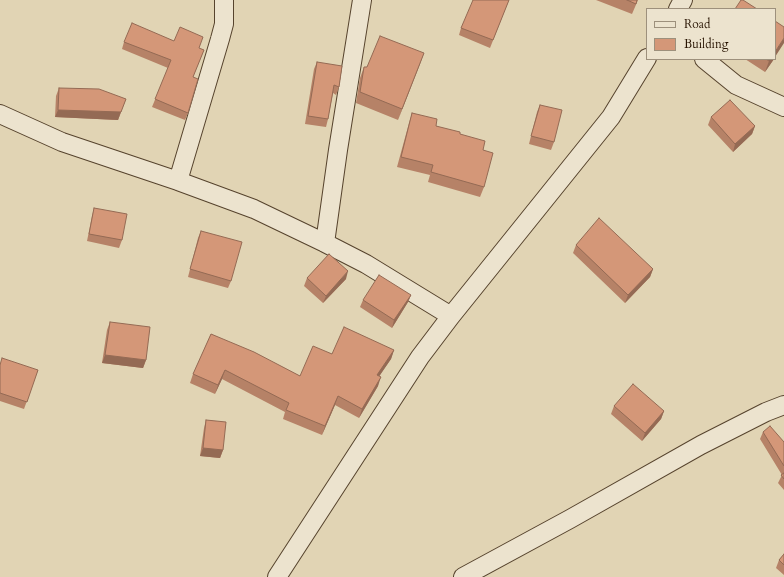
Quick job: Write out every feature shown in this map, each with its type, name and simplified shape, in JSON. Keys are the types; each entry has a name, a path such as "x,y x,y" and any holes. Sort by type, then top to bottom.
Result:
{"street":[{"path":"178,181 224,24 224,0"},
{"path":"325,243 362,0"},
{"path":"276,577 420,357 451,316 611,118 646,60"},
{"path":"705,60 736,85 784,108"},
{"path":"0,114 62,142 178,181 254,209 366,264 451,316"},
{"path":"463,577 701,445 766,412 784,405"}],"building":[{"path":"473,0 509,0 493,40 461,28"},
{"path":"627,0 637,0 636,4"},
{"path":"741,0 743,0 755,8 736,8"},
{"path":"776,22 784,27 784,38 776,50"},
{"path":"132,23 174,41 180,27 203,37 199,48 204,50 193,77 198,79 188,113 155,99 171,60 124,42"},
{"path":"380,36 424,53 402,109 360,92 364,67 367,67"},
{"path":"317,62 342,66 339,87 334,85 328,119 308,116"},
{"path":"59,88 99,89 126,99 121,112 58,110"},
{"path":"730,100 755,126 735,144 711,117"},
{"path":"540,105 562,110 554,142 531,136"},
{"path":"412,113 437,119 436,126 460,132 460,134 485,141 483,150 493,153 484,187 431,172 433,165 401,157"},
{"path":"94,208 127,214 122,240 89,234"},
{"path":"599,218 653,269 628,295 576,245"},
{"path":"201,231 242,242 231,281 190,269"},
{"path":"329,254 348,271 326,296 307,278"},
{"path":"379,275 411,295 394,320 363,300"},
{"path":"110,322 150,327 146,360 105,355"},
{"path":"344,327 394,350 377,375 381,377 362,409 338,396 325,426 286,410 289,403 225,370 218,385 193,374 211,334 254,352 300,376 313,346 332,354"},
{"path":"2,358 38,370 27,402 0,393 0,365"},
{"path":"633,384 664,411 645,433 614,406"},
{"path":"206,420 226,422 223,450 203,448"},
{"path":"770,426 784,442 784,466 763,432"},
{"path":"784,554 784,565 779,560"}]}
